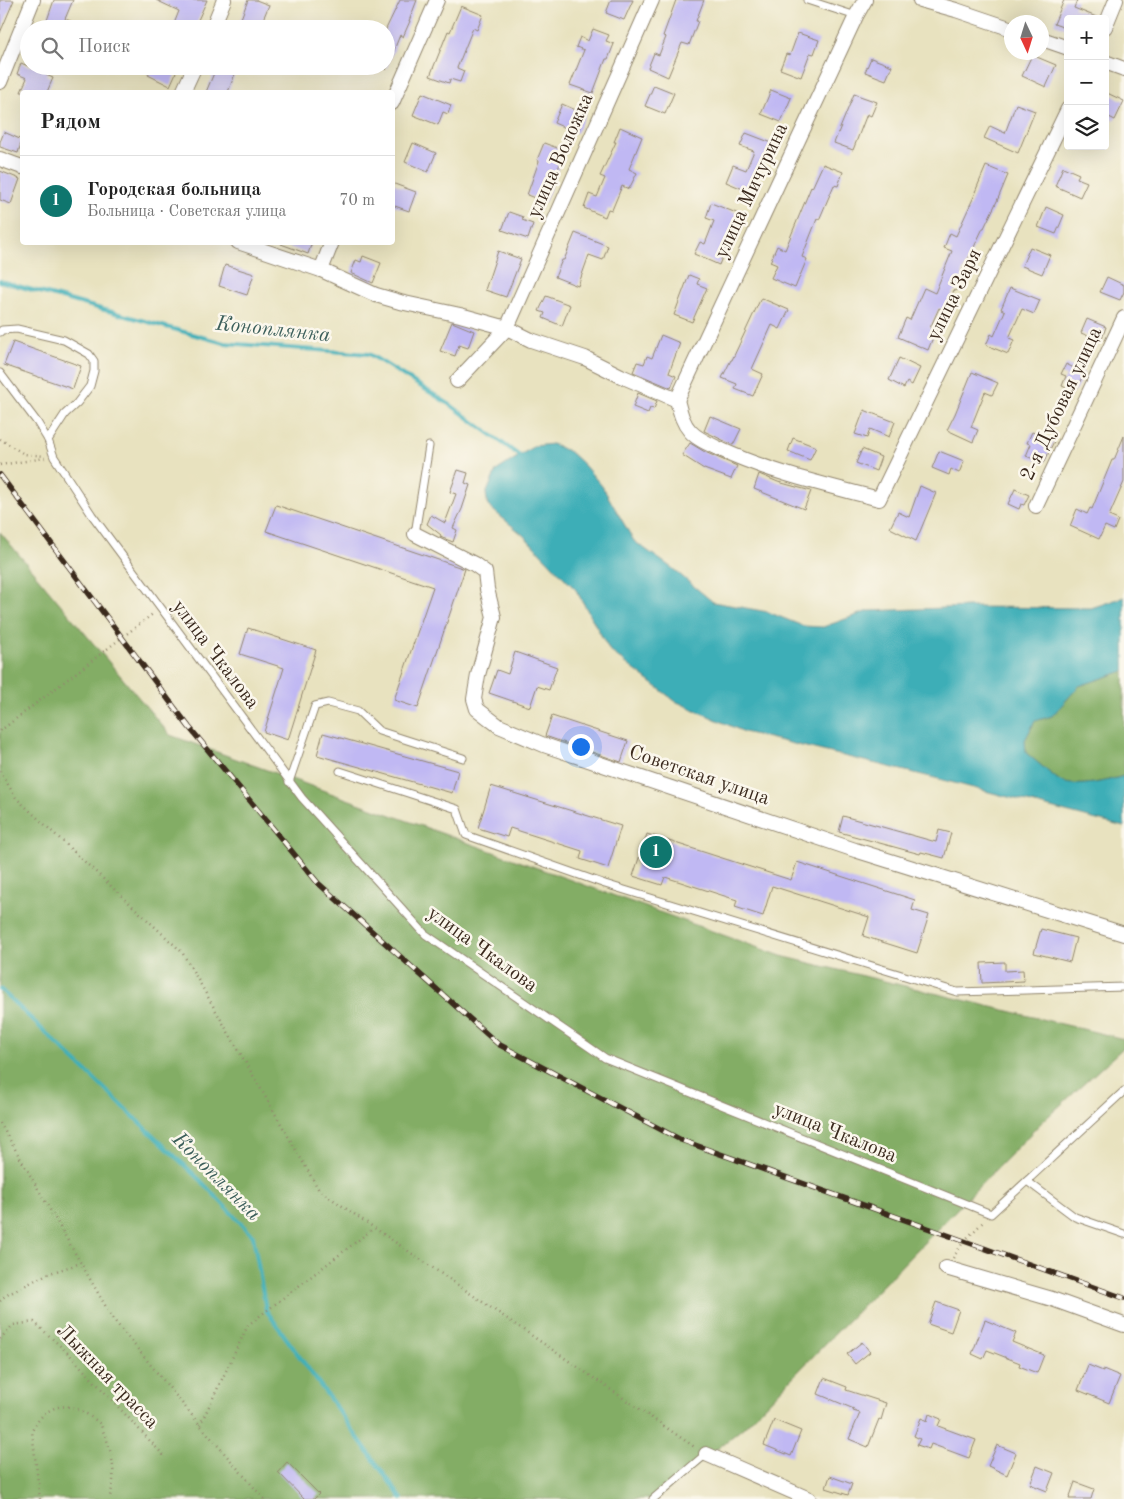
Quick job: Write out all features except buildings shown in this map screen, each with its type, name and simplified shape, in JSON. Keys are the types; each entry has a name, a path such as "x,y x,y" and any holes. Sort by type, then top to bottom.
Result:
{"street":[{"path":"25,20 33,0"},
{"path":"216,20 224,0"},
{"path":"395,96 436,0"},
{"name":"улица Воложка","path":"506,328 652,0"},
{"name":"улица Мичурина","path":"677,400 865,0"},
{"path":"920,0 1004,26"},
{"path":"1109,17 1116,0"},
{"path":"0,82 20,32"},
{"path":"1049,41 1064,47"},
{"path":"1109,63 1124,69"},
{"path":"184,90 191,75"},
{"name":"улица Заря","path":"677,400 682,420 690,432 703,441 734,456 773,471 879,499 1064,117"},
{"path":"0,158 20,166"},
{"path":"247,245 321,270 376,295 506,328 531,340 585,358 677,400"},
{"path":"321,270 331,245"},
{"name":"2-я Дубовая улица","path":"1036,506 1124,318"},
{"path":"457,381 506,328"},
{"name":"Советская улица","path":"415,534 474,564 485,572 494,617 478,676 474,699 477,709 499,726 544,745 855,850 1124,934"},
{"path":"946,1268 1052,1299 1124,1325"},
{"path":"706,1454 809,1499"}],"lane":[{"path":"807,0 856,16"},
{"path":"0,332 2,330 17,329 64,340 89,354 94,360 94,371 90,386 77,403 65,414 48,440"},
{"name":"улица Чкалова","path":"0,373 37,422 48,440 54,457 92,515 289,782 425,934 605,1058 991,1214"},
{"path":"415,534 429,446"},
{"path":"289,782 315,706 328,703 358,711 379,731 463,758"},
{"path":"340,770 457,809 466,835 605,884 957,992 1124,987"},
{"path":"991,1214 1124,1090"},
{"path":"1027,1181 1075,1216 1124,1234"},
{"path":"653,1499 706,1454"}],"path":[{"path":"0,439 24,454 54,457"},
{"path":"0,465 54,457"},
{"path":"0,731 160,608"},
{"path":"0,771 16,798 182,952 319,1190 706,1454"},
{"path":"0,1123 113,1319 264,1499"},
{"path":"946,1268 964,1241 991,1214"},
{"path":"200,1425 248,1325 374,1228"},
{"path":"0,1301 5,1296 47,1274 81,1263"},
{"name":"Лыжная трасса","path":"0,1339 13,1325 34,1322 67,1352 166,1458"},
{"name":"Лыжная трасса","path":"40,1499 32,1431 44,1413 63,1406 81,1410 100,1423 114,1467 112,1490 109,1499"}],"green space":[{"path":"0,532 170,735 781,956 1124,1039 1124,1047 1041,1123 744,1427 656,1499 0,1499"},
{"path":"1124,671 1124,776 1093,783 1069,784 1059,780 1026,753 1025,740 1035,721 1052,716 1079,686"}],"water":[{"path":"552,444 570,452 602,486 634,541 672,568 713,602 768,612 803,626 823,627 868,611 968,607 1091,608 1124,597 1124,671 1079,686 1052,716 1035,721 1025,740 1026,753 1062,782 1085,784 1124,776 1124,827 935,778 744,732 675,701 610,651 576,590 523,535 488,506 486,494 496,471 534,446"}],"waterway":[{"name":"Коноплянка","path":"0,281 224,343 369,354 452,406 520,456"},
{"name":"Коноплянка","path":"0,989 202,1182 253,1236 266,1310 402,1499"}],"railway":[{"path":"0,475 189,727 318,883 498,1044 681,1140 1124,1298"}],"place":[{"name":"Городская больница","path":"656,852"}]}
